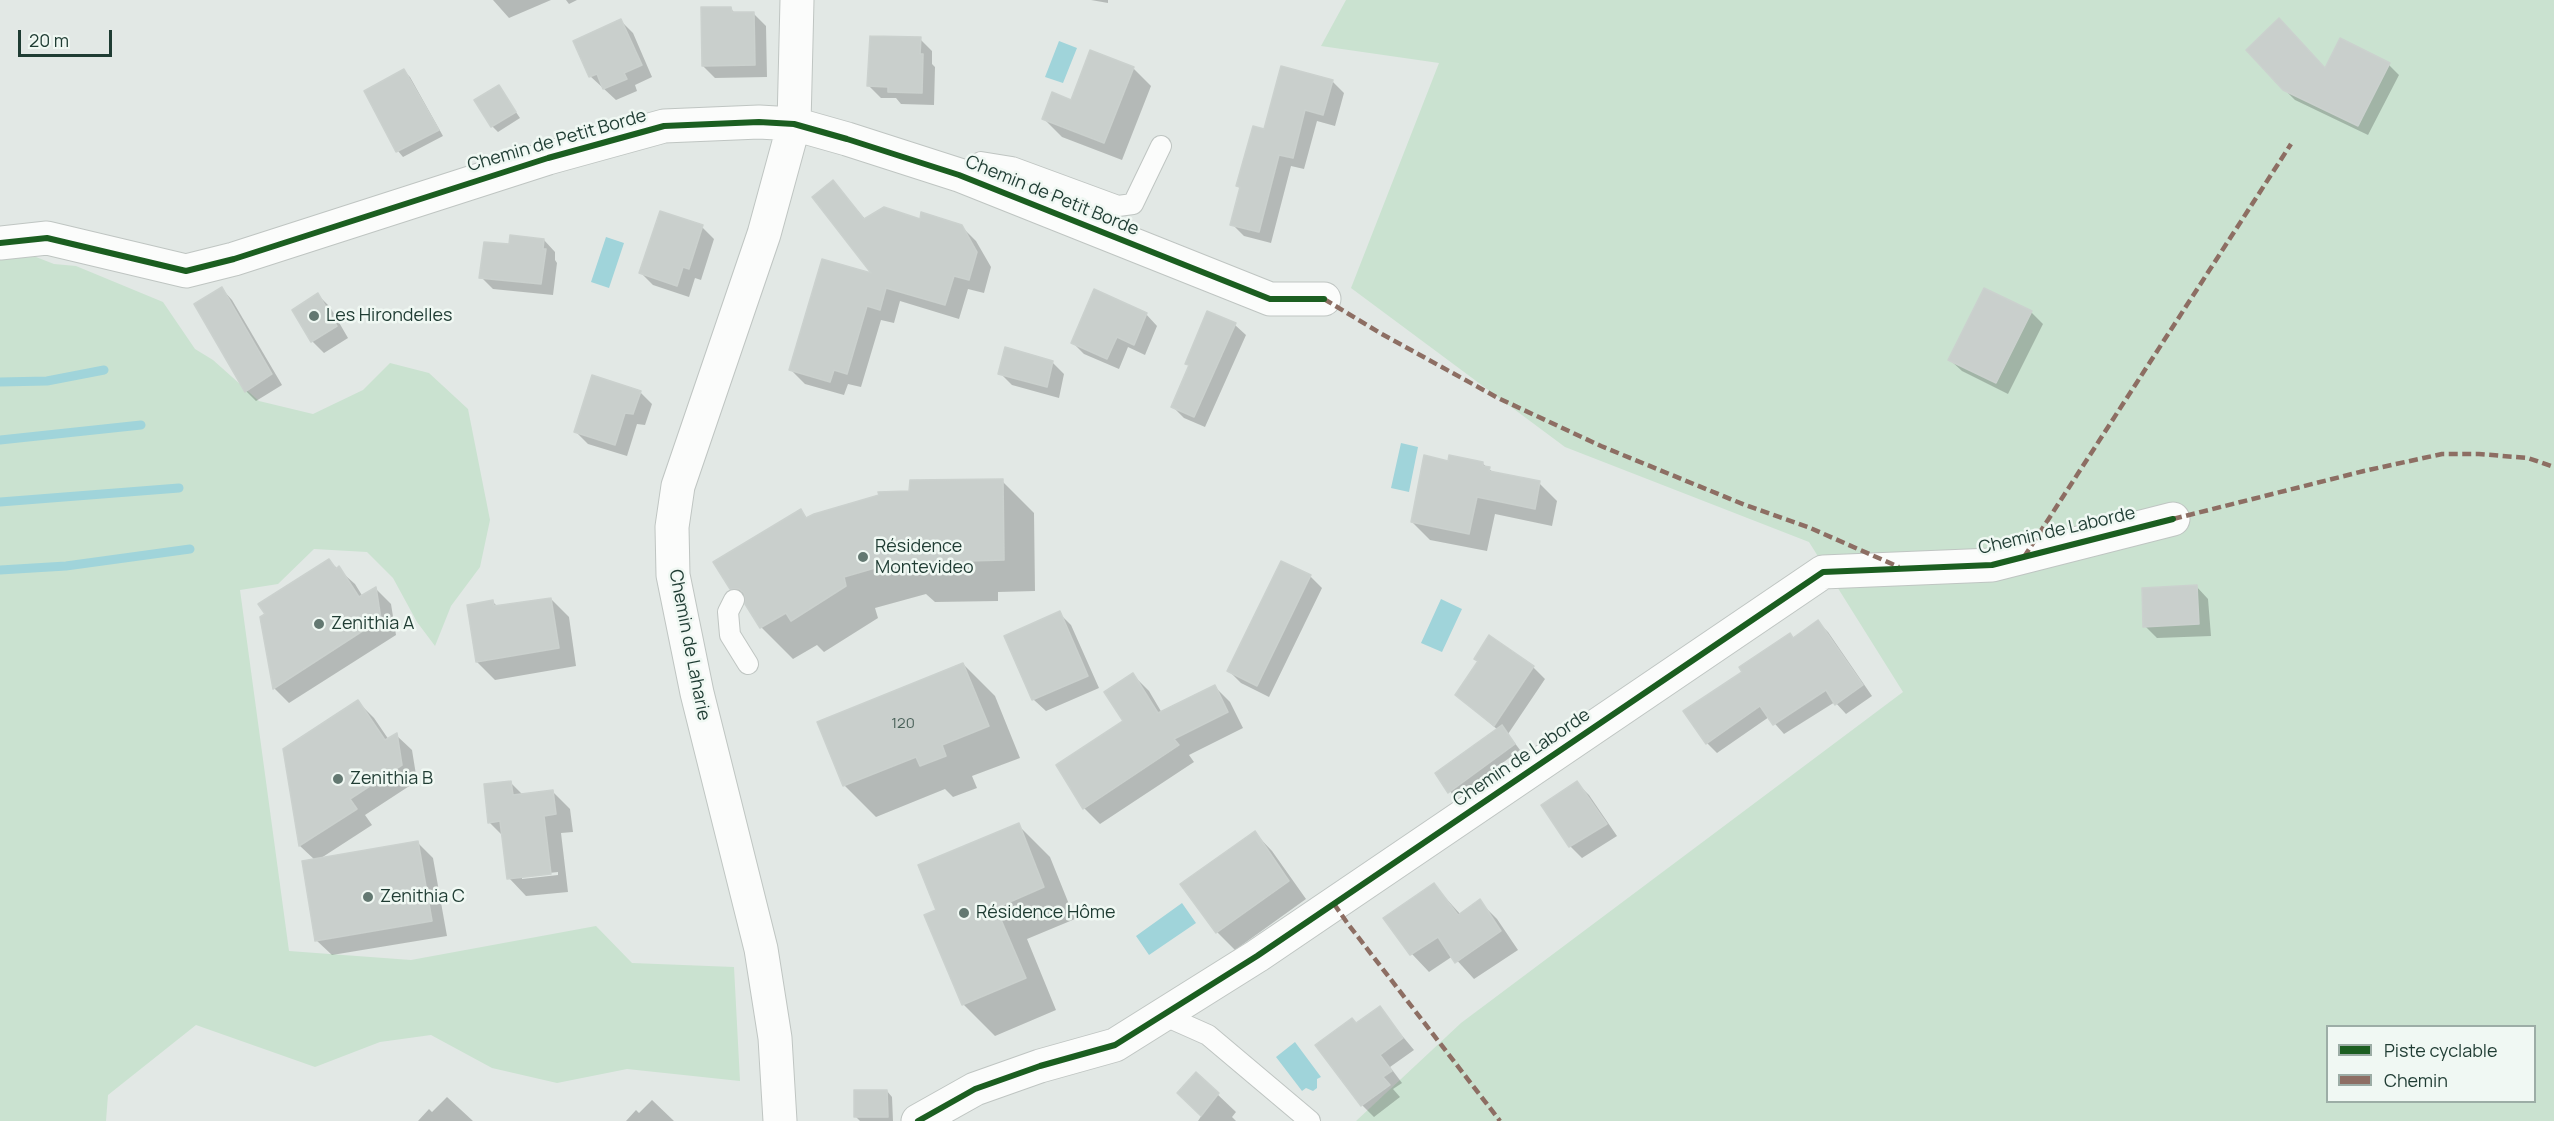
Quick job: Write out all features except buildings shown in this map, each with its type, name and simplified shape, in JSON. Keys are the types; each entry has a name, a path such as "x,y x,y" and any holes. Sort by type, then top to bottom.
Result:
{"street":[{"name":"Chemin de Laharie","path":"780,1121 775,1038 761,949 697,693 673,575 672,527 678,486 764,234 794,124 797,0"},
{"name":"Chemin de Petit Borde","path":"0,243 46,238 186,271 234,259 548,158 664,126 759,122 794,124 959,175 1270,299 1324,299"},
{"name":"Chemin de Laborde","path":"918,1121 975,1089 1040,1066 1115,1045 1276,943 1824,572 1992,565 2173,519"}],"lane":[{"path":"959,175 981,162 1012,167 1118,206 1133,204 1161,146"},
{"path":"734,600 728,612 730,635 748,664"},
{"path":"1163,1015 1208,1035 1310,1121"}],"green space":[{"path":"1346,0 2554,0 2554,1121 1356,1121 1461,1023 1903,692 1809,542 1565,447 1351,288 1439,63 1321,46"},
{"path":"36,257 54,264 76,266 163,302 195,349 213,360 259,401 313,414 363,390 390,363 429,373 468,409 490,520 480,567 451,606 435,646 417,622 393,578 367,552 314,549 278,584 240,590 289,951 411,960 596,926 632,963 734,967 740,1081 627,1069 557,1083 492,1068 431,1035 380,1042 315,1067 196,1025 108,1095 106,1121 0,1121 0,258"}],"water":[{"path":"1059,41 1077,48 1063,83 1045,77"},
{"path":"606,237 624,243 609,288 591,282"},
{"path":"1401,443 1418,447 1409,492 1391,488"},
{"path":"1441,599 1462,609 1442,652 1421,643"},
{"path":"1182,903 1196,923 1149,955 1136,936"},
{"path":"1295,1042 1321,1077 1317,1079 1317,1088 1313,1091 1306,1088 1302,1091 1276,1057"}],"waterway":[{"path":"0,382 47,381 104,370"},
{"path":"0,440 141,425"},
{"path":"0,502 179,488"},
{"path":"0,570 66,566 190,549"}],"marked path":[{"path":"2024,557 2291,144"},
{"path":"1324,299 1380,333 1498,398 1601,446 1745,505 1808,527 1899,567"},
{"path":"2173,519 2442,454 2528,458 2554,467"},
{"path":"1334,904 1500,1121"}],"cycle path":[{"path":"0,243 47,238 186,271 234,259 548,158 664,126 759,122 794,124 959,175 1270,299 1324,299"},
{"path":"918,1121 975,1089 1040,1066 1115,1045 1257,956 1823,572 1992,565 2173,519"}],"place":[{"name":"Les Hirondelles","path":"314,316"},
{"name":"Résidence Montevideo","path":"863,557"},
{"name":"Zenithia A","path":"319,624"},
{"name":"Zenithia B","path":"338,779"},
{"name":"Zenithia C","path":"368,897"},
{"name":"Résidence Hôme","path":"964,913"}]}
